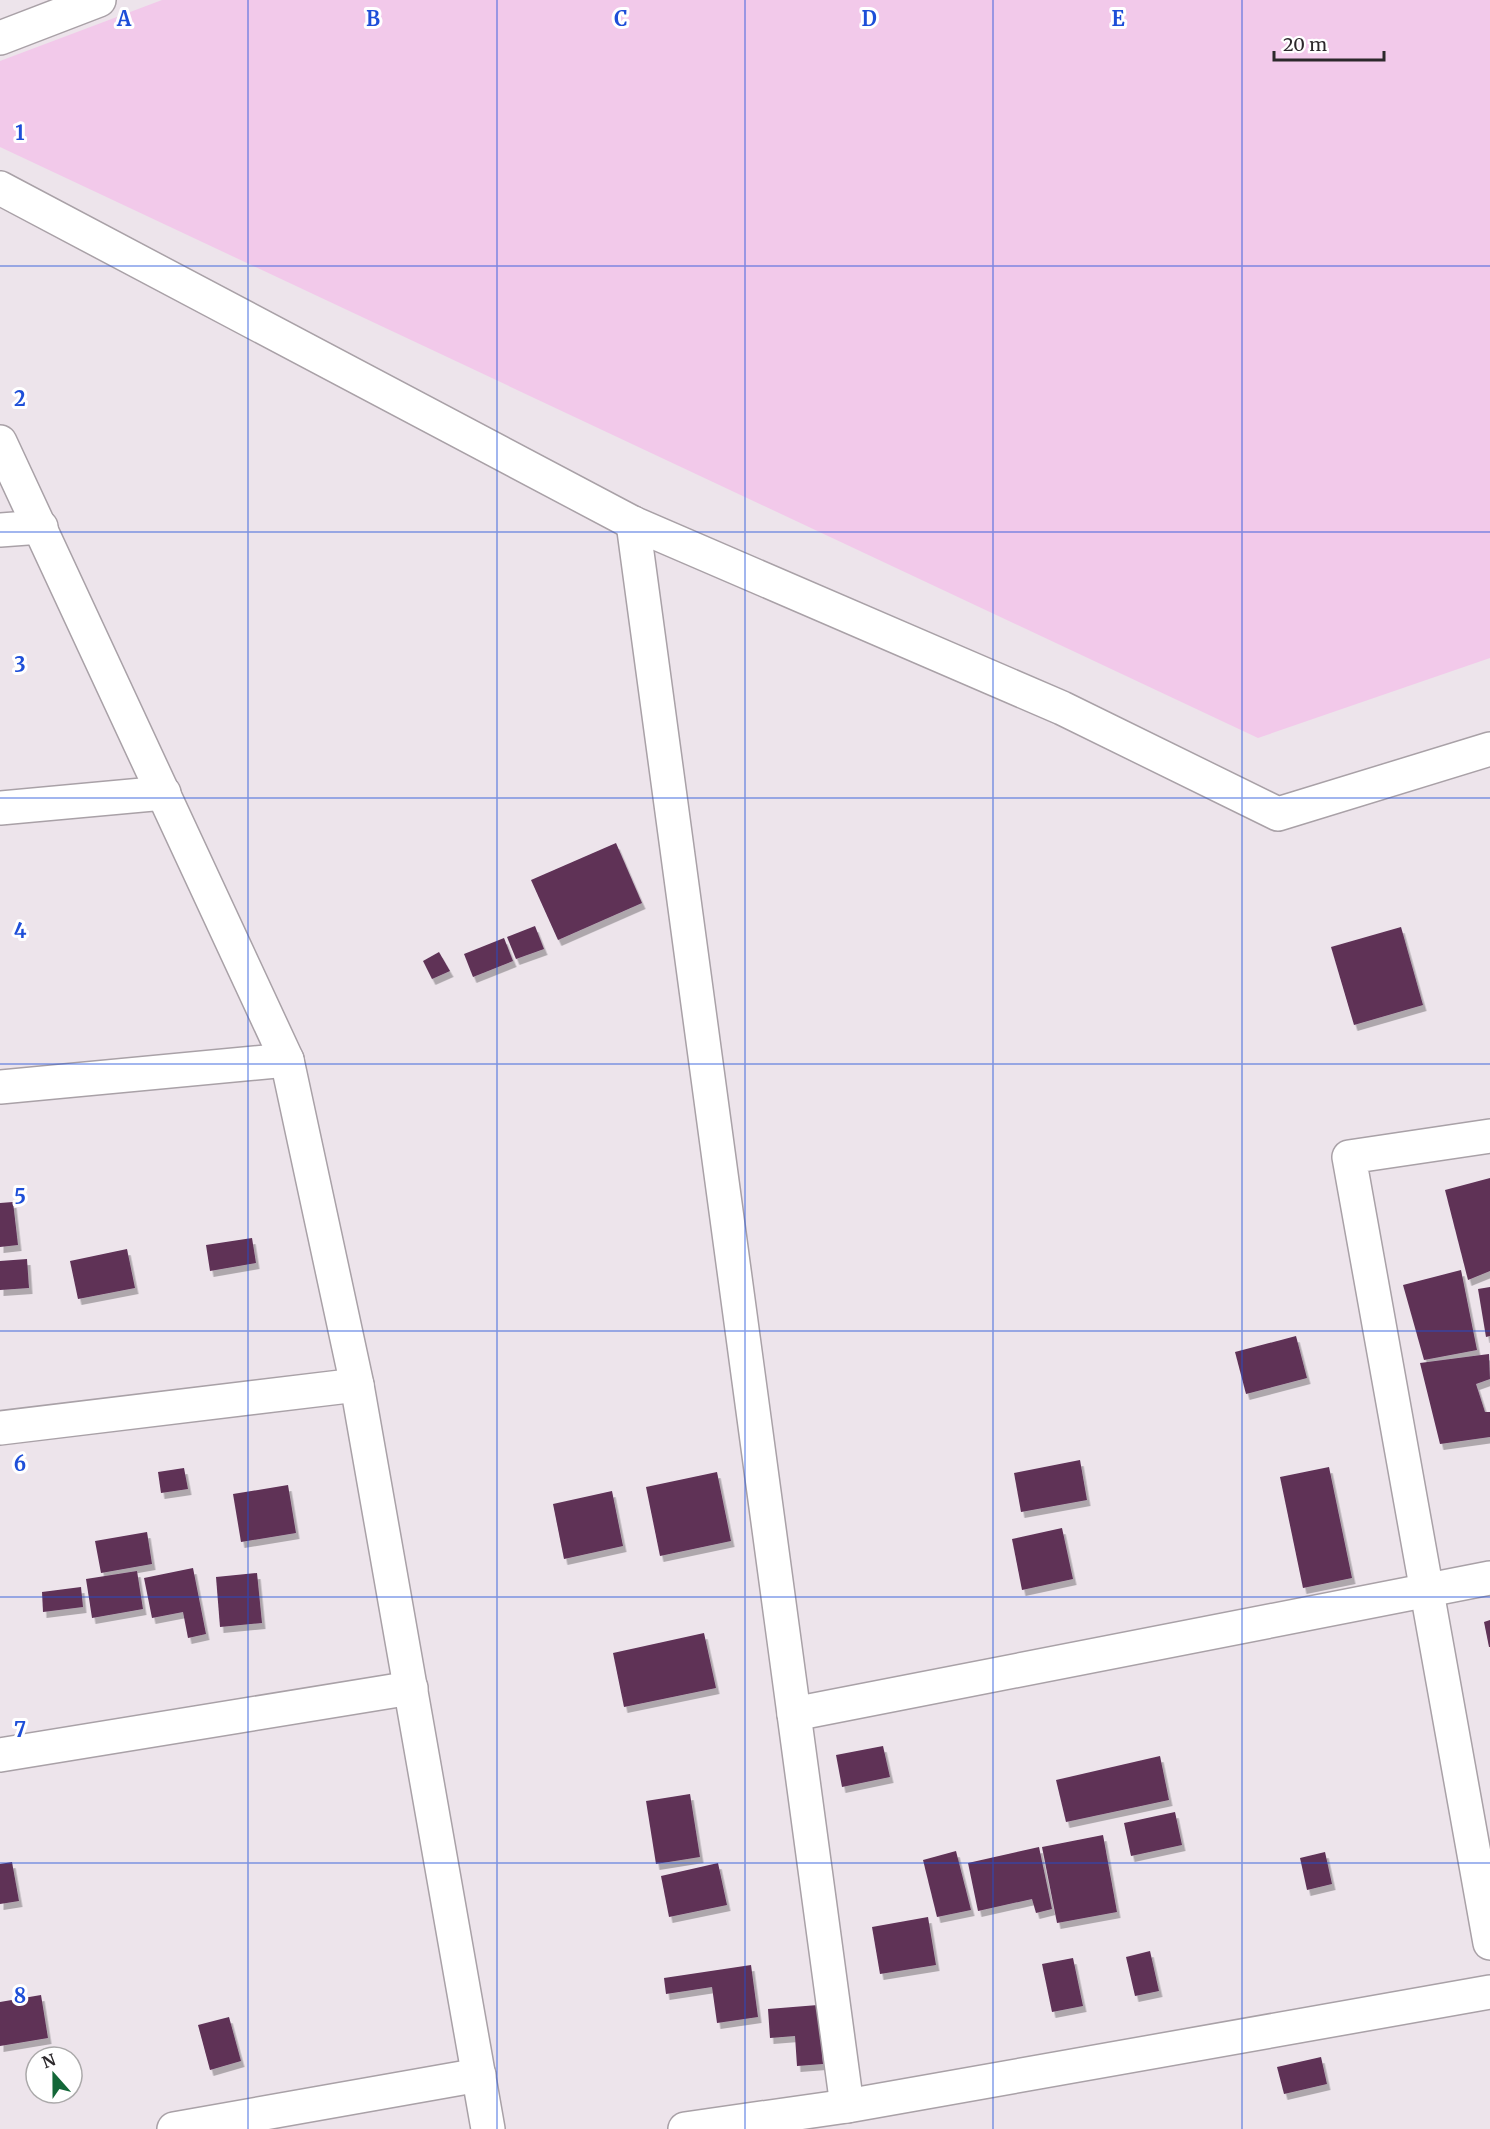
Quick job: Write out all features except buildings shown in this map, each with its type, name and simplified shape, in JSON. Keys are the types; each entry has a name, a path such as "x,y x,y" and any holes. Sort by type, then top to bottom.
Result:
{"street":[{"path":"0,38 99,0"},
{"path":"0,188 633,523 1062,708 1278,813 1490,749"},
{"path":"0,442 287,1060 357,1385 489,2129"},
{"path":"633,523 847,2106"},
{"path":"0,531 41,527"},
{"path":"0,808 164,793"},
{"path":"0,1087 287,1060"},
{"path":"1490,1136 1349,1157 1490,1943"},
{"path":"0,1428 357,1385"},
{"path":"794,1714 1490,1578"},
{"path":"0,1755 411,1688"},
{"path":"685,2129 847,2106 1490,1992"},
{"path":"174,2129 234,2124 479,2075"}],"shaded area":[{"path":"162,0 1490,0 1490,658 1258,738 0,147 0,61"}]}
